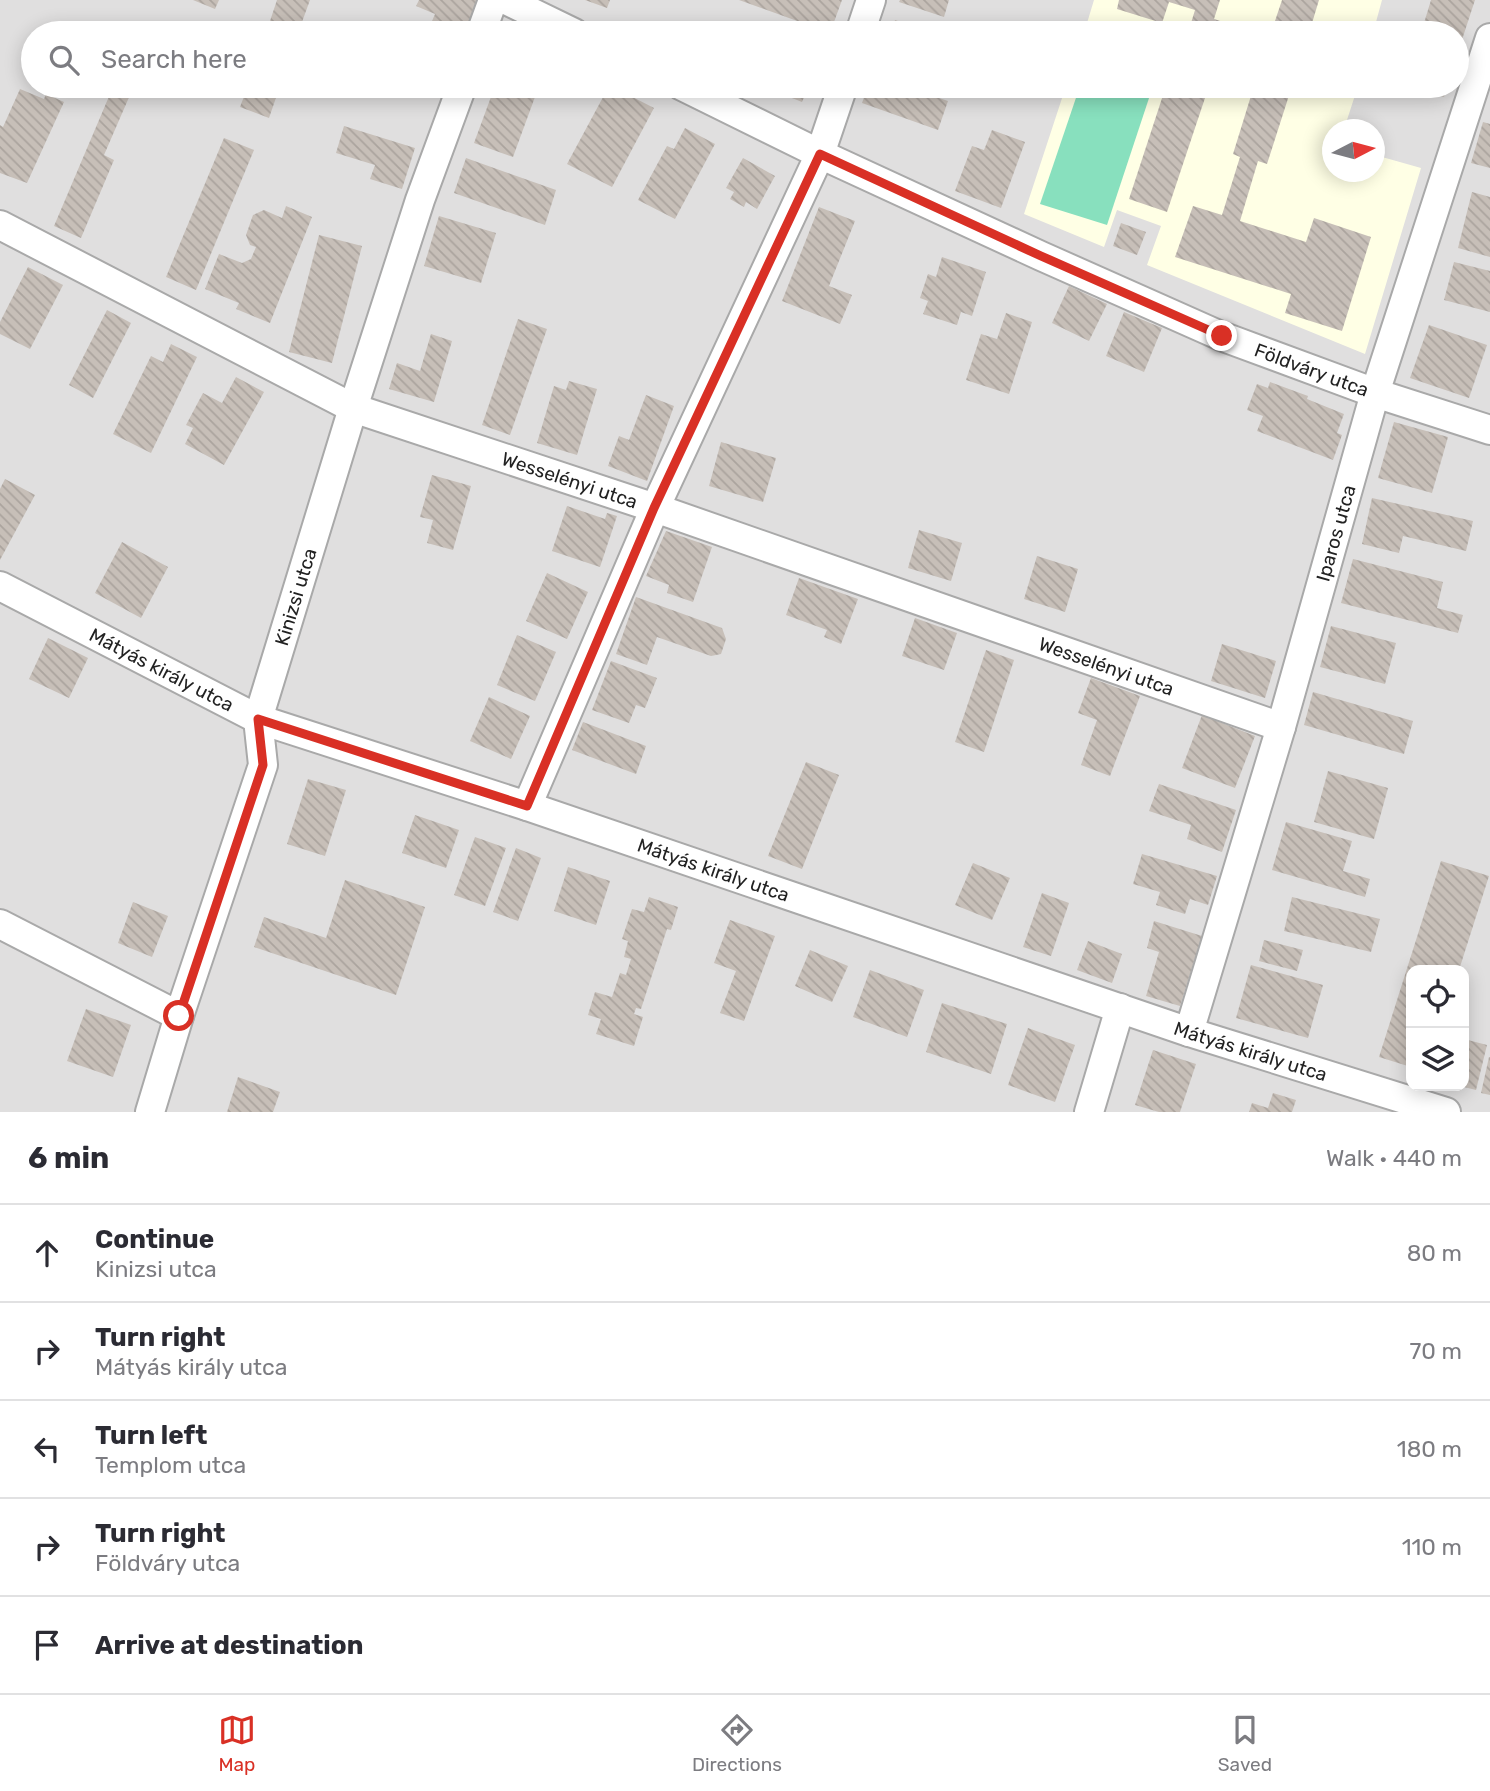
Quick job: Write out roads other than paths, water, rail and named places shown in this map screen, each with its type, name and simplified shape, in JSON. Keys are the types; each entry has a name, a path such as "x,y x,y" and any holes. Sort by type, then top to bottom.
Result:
{"street":[{"path":"486,21 494,0"},
{"path":"506,0 549,21"},
{"path":"864,21 871,0"},
{"name":"Iparos utca","path":"1189,1032 1281,727 1375,393 1490,38"},
{"name":"Kinizsi utca","path":"150,1112 179,1016 263,765 258,719 353,408 420,200 458,98"},
{"name":"Földváry utca","path":"706,98 820,154 1222,336 1375,393 1490,430"},
{"path":"527,806 654,508 820,154 839,98"},
{"name":"Wesselényi utca","path":"0,225 353,408 654,508 1281,727"},
{"name":"Mátyás király utca","path":"0,586 258,719 527,806 1189,1032 1446,1112"},
{"path":"0,924 179,1016"},
{"path":"1089,1112 1121,1008"}]}
